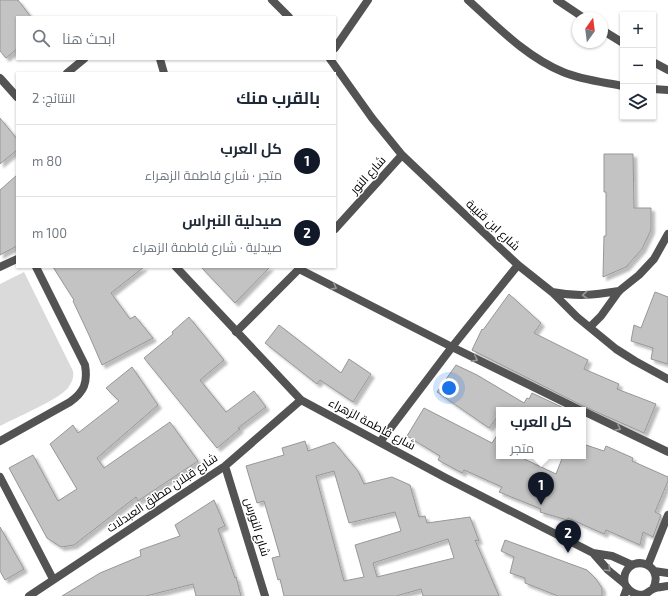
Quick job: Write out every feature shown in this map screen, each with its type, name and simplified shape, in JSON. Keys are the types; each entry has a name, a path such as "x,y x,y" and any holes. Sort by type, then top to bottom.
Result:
{"street":[{"path":"272,0 288,16"},
{"path":"336,47 368,0"},
{"path":"468,0 507,35 541,61 564,72 589,80 620,85"},
{"path":"557,0 575,12"},
{"path":"608,34 620,41"},
{"path":"68,72 83,60"},
{"path":"160,60 164,72"},
{"name":"شارع ابن قتيبة","path":"331,60 372,118 402,155 518,265 552,292 577,317 616,348 635,361 668,379"},
{"path":"656,64 668,70"},
{"path":"0,78 16,96"},
{"path":"656,89 668,90"},
{"name":"شارع النور","path":"336,228 402,155"},
{"path":"590,327 601,316 619,290 639,275 654,258 668,234"},
{"path":"0,267 16,259"},
{"path":"380,442 518,265"},
{"path":"0,441 70,402 78,396 85,384 87,374 85,365 36,268"},
{"name":"شارع فاطمة الزهراء","path":"177,268 301,400 446,478 593,553 612,556 632,565"},
{"path":"236,332 300,268 452,348 574,407"},
{"path":"552,292 571,296 585,296 619,290"},
{"name":"شارع قبلان مطلق العبدلات","path":"28,596 225,466 301,400"},
{"path":"586,412 668,452"},
{"name":"شارع النورس","path":"225,466 265,596"},
{"path":"0,477 53,579"},
{"path":"648,565 668,515"},
{"name":"شارع فاطمة الزهراء","path":"593,553 608,570 626,586"},
{"path":"624,596 626,586 624,577 627,570 632,565 637,563 648,565 654,571 656,584 648,593 642,595 634,594 626,586"},
{"path":"654,571 668,573"},
{"path":"653,589 668,586"}],"shaded area":[{"path":"24,272 73,371 73,378 68,388 63,393 0,426 0,284"}],"building":[{"path":"0,0 18,0 30,16 16,16 16,50 6,58 0,51"},
{"path":"0,118 16,138 16,151 0,164"},
{"path":"604,154 633,154 634,208 651,208 651,230 642,249 626,267 603,277 604,236 606,236"},
{"path":"16,176 16,247 0,255 0,190"},
{"path":"54,268 143,268 111,293 130,319 135,316 153,338 102,365 73,301 74,300"},
{"path":"202,268 269,268 235,303"},
{"path":"655,292 668,297 668,364 651,359 653,348 631,341 634,325 641,328"},
{"path":"509,294 541,323 534,333 588,360 584,369 619,384 617,389 656,404 644,433 583,406 472,350 482,329 483,330"},
{"path":"189,317 224,360 200,380 226,412 254,391 266,407 238,428 240,429 217,448 144,358 173,334 172,332"},
{"path":"279,325 341,373 349,359 371,374 353,402 320,380 317,384 265,343"},
{"path":"456,365 477,375 524,403 527,398 529,399 532,393 562,407 496,407 496,419 489,428 437,392"},
{"path":"132,367 158,405 97,458 104,468 170,422 198,461 138,501 136,497 74,545 61,547 47,538 9,468 33,455 58,501 77,489 50,444 73,425 78,433 119,401 106,388"},
{"path":"424,408 492,443 496,437 496,459 524,459 556,474 562,459 586,459 586,445 604,451 606,446 633,458 632,461 668,477 668,481 655,512 661,515 653,537 643,532 640,545 606,530 604,534 568,518 567,520 540,512 541,509 499,492 502,487 464,470 462,473 438,460 440,456 407,436"},
{"path":"305,441 308,451 334,442 358,471 364,484 392,477 410,485 419,517 425,516 427,523 470,517 479,541 475,540 499,596 423,596 421,589 396,596 284,596 280,579 278,580 272,558 280,556 264,501 257,503 246,466 284,455 282,448","holes":["334,471 349,523 395,512 401,531 355,545 364,577 344,581 316,476","448,539 454,558 377,577 373,563"]},
{"path":"214,500 225,526 218,529 235,578 236,577 241,596 196,596 193,584 146,596 62,596 100,573 141,556 140,550 180,536 175,525"},
{"path":"0,527 24,569 5,580 0,571"},
{"path":"505,540 587,570 602,588 602,596 558,596 525,583 525,578 510,573 514,557 501,551"}],"place":[{"name":"كل العرب","path":"541,505"},
{"name":"صيدلية النبراس","path":"568,553"}]}
